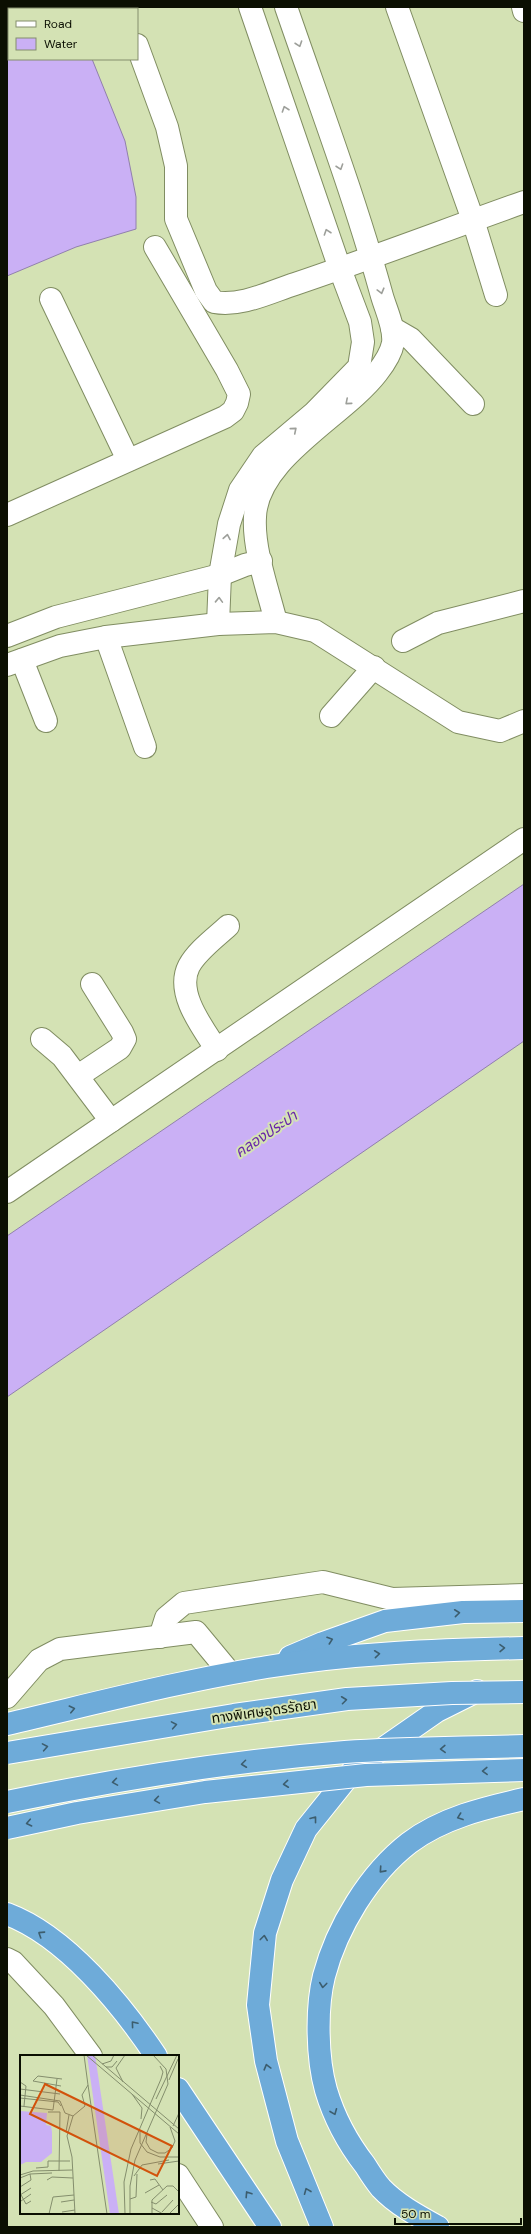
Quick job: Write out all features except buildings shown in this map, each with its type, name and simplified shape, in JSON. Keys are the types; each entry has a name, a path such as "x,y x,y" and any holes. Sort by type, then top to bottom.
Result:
{"highway":[{"path":"269,1667 323,1642 385,1621 463,1612 524,1611"},
{"path":"7,1724 230,1673 269,1667 381,1654 524,1648"},
{"path":"322,2227 287,2141 266,2062 258,2005 265,1933 282,1880 306,1829 355,1768 437,1711 478,1691 524,1682"},
{"name":"ทางพิเศษอุดรรัถยา","path":"7,1754 234,1715 347,1699 452,1693 524,1692"},
{"path":"7,1802 70,1789 192,1770 346,1752 524,1746"},
{"path":"7,1828 78,1813 213,1792 366,1775 524,1770"},
{"path":"438,2227 412,2212 381,2188 356,2154 336,2116 326,2089 321,2059 319,2016 324,1977 338,1940 356,1904 380,1871 410,1843 446,1822 482,1808 524,1799"},
{"path":"7,1914 18,1918 60,1946 98,1980 140,2031 155,2055"},
{"path":"179,2090 270,2227"}],"street":[{"path":"218,624 220,575 229,524 240,490 263,456 314,413 359,367 363,342 360,322 340,269 250,7"},
{"path":"276,622 261,561 255,517 259,494 281,461 367,386 387,360 393,342 392,328 372,257 286,7"},
{"path":"397,7 473,220 496,296"},
{"path":"523,7 524,11"},
{"path":"138,48 170,140 176,166 175,201 179,227 206,291 214,302 224,304 235,303 340,269 524,202"},
{"path":"7,515 225,417 233,411 237,403 238,394 227,370 156,247"},
{"path":"51,299 128,460"},
{"path":"392,328 415,344 473,404"},
{"path":"7,636 56,617 220,575 245,565 261,561"},
{"path":"403,641 438,622 524,601"},
{"path":"46,721 14,662 60,646 106,637 218,624 276,622 315,631 374,667 458,722 500,731 524,721"},
{"path":"106,637 144,747"},
{"path":"331,716 374,667"},
{"path":"7,1192 524,839"},
{"path":"217,1050 198,1021 188,998 184,982 190,965 228,926"},
{"path":"78,1076 120,1048 125,1040 122,1032 92,984"},
{"path":"42,1039 62,1056 110,1121"},
{"path":"160,1637 166,1618 184,1603 323,1582 392,1600 524,1595"},
{"path":"7,1696 39,1660 60,1649 196,1632 230,1673"},
{"path":"7,1959 13,1962 54,2006 90,2055"},
{"path":"179,2177 212,2227"}],"water":[{"path":"7,7 67,7 8,8 8,60 92,60 125,141 136,197 136,229 76,247 7,276"},
{"name":"คลองประปา","path":"524,884 524,1041 7,1397 7,1236"}]}
